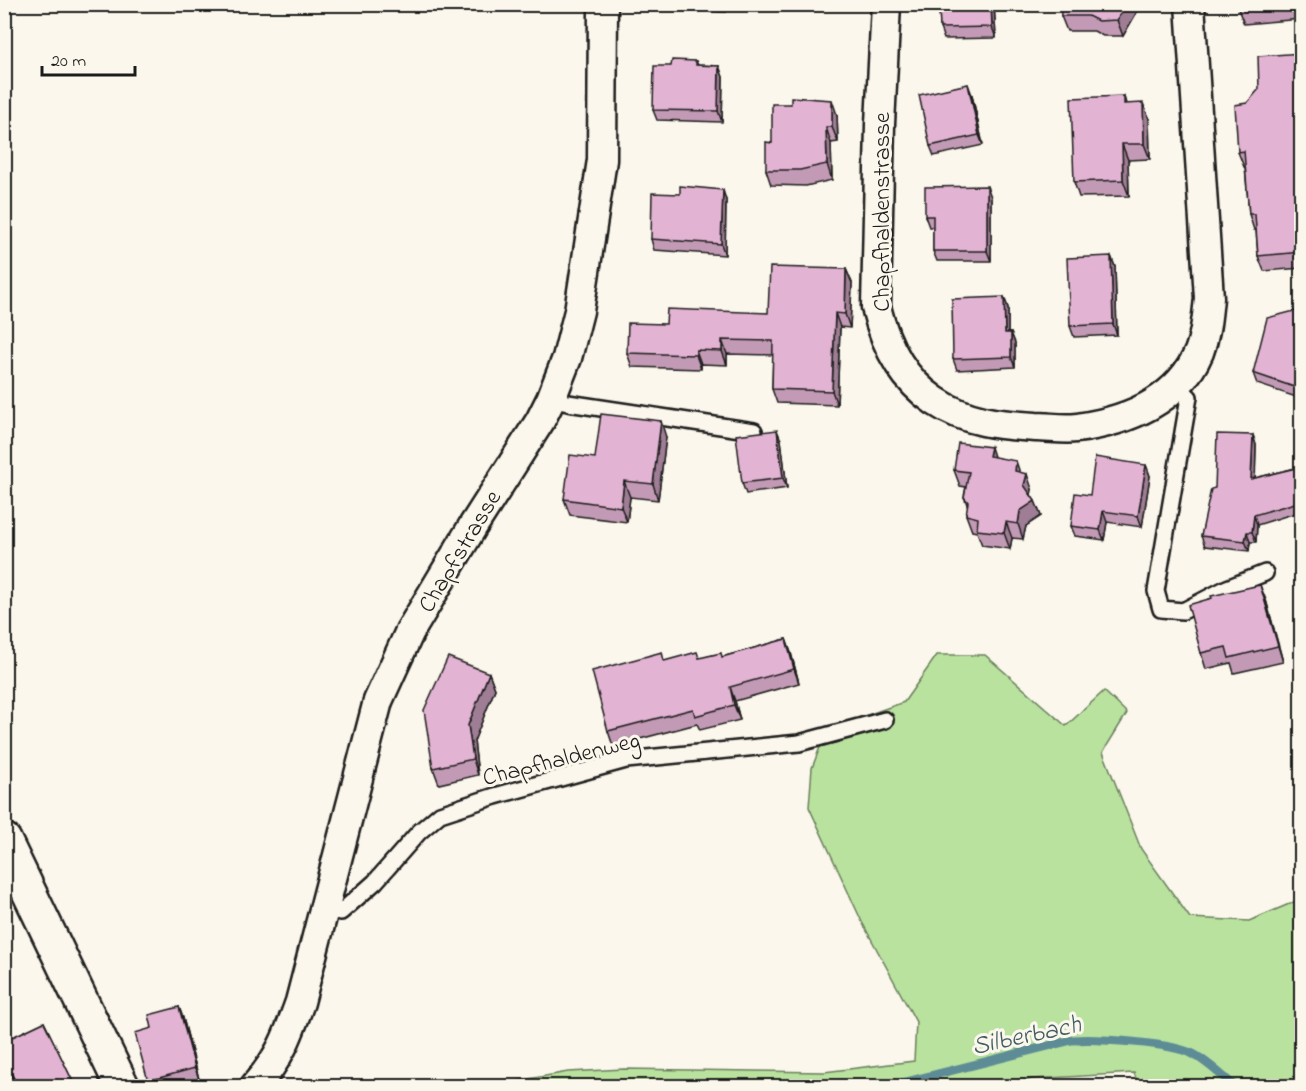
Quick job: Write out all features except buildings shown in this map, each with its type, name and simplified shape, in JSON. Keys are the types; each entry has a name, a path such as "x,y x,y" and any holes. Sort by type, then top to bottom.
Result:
{"street":[{"name":"Chapfstrasse","path":"255,1086 272,1066 287,1037 300,1002 378,701 410,632 473,526 540,421 567,358 579,311 602,160 603,4"},
{"name":"Chapfhaldenstrasse","path":"886,4 880,124 876,307 891,351 909,378 935,401 968,418 999,425 1075,429 1134,414 1152,405 1177,386 1190,369 1199,351 1206,326 1209,298 1190,4"},
{"path":"4,840 122,1086"}],"lane":[{"path":"1177,386 1189,397 1156,591 1161,609 1183,611 1227,588 1265,573"},
{"path":"551,399 754,431"},
{"name":"Chapfhaldenweg","path":"324,909 340,912 375,882 419,832 440,814 495,796 626,760 799,743 885,720"}],"green space":[{"path":"937,655 985,655 1066,726 1104,691 1127,713 1103,752 1141,849 1190,918 1249,921 1301,899 1301,1086 1139,1086 1134,1073 1032,1079 1002,1086 489,1086 568,1072 624,1069 824,1072 914,1061 916,1022 862,922 809,807 812,768 827,729 904,702"}],"waterway":[{"name":"Silberbach","path":"890,1086 1072,1040 1134,1042 1183,1050 1204,1061 1234,1086"}]}
